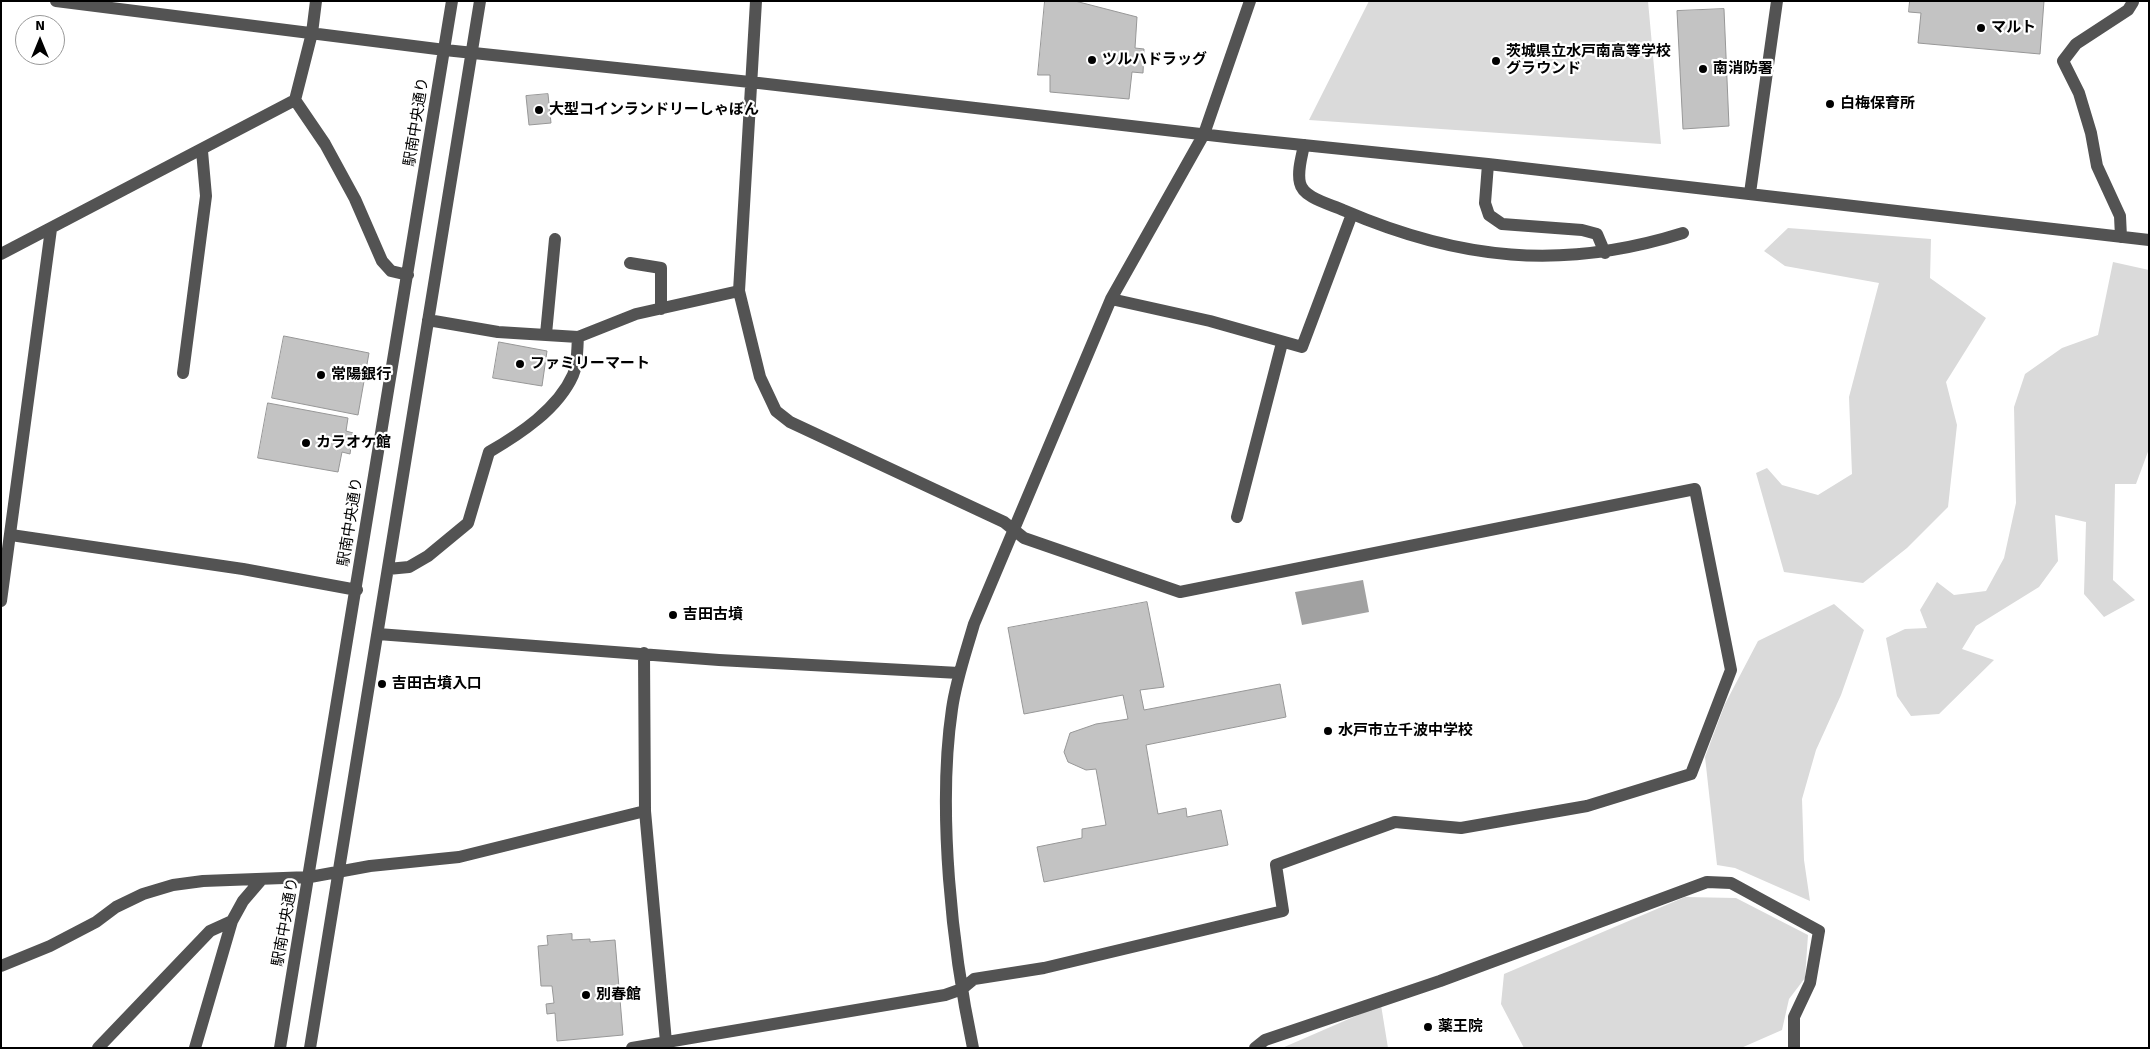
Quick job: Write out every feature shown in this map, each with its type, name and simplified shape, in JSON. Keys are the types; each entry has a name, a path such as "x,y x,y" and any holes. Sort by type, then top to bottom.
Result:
{"street":[{"path":"56,1 445,50 1750,193 2149,240"},
{"path":"316,1 312,33 296,100 325,144 355,199 382,261 391,271 408,275"},
{"name":"駅南中央通り","path":"280,1048 357,590 452,1"},
{"path":"310,1048 480,1"},
{"path":"636,1047 945,995 962,989 974,979 1044,968 1283,911 1276,865 1394,822 1462,828 1587,806 1691,774 1731,670 1695,489 1180,592 1024,538 1004,522 790,422 776,411 760,377 739,291 756,1"},
{"path":"973,1048 962,989 951,890 947,797 948,742 952,707 959,673 974,624 1111,299 1204,134 1250,1"},
{"path":"1750,193 1777,1"},
{"path":"2121,237 2120,216 2097,166 2091,133 2079,93 2063,61 2076,44 2128,10 2134,1"},
{"path":"1,254 202,151 296,100"},
{"path":"1304,145 1300,183 1306,194 1352,214 1442,245 1488,253 1531,257 1605,253 1641,246 1683,232"},
{"path":"183,373 206,196 202,151"},
{"path":"1488,164 1485,203 1489,216 1502,224 1582,230 1596,234 1605,253"},
{"path":"1111,299 1210,321 1282,343 1302,347 1352,214"},
{"path":"1,601 51,229"},
{"path":"546,334 555,239"},
{"path":"630,263 661,268 662,309"},
{"path":"428,320 498,332 578,337 636,314 739,291"},
{"path":"388,570 410,567 428,556 468,523 489,452 524,432 559,396 574,375 578,337"},
{"path":"1236,518 1282,343"},
{"path":"11,535 243,569 357,590"},
{"path":"378,634 718,660 959,673"},
{"path":"644,653 645,811 666,1042"},
{"path":"1,966 50,946 96,922 116,907 142,894 173,885 203,881 261,880 310,876 340,870 458,857 645,811"},
{"path":"195,1048 232,921 242,901 261,880"},
{"path":"1255,1048 1265,1040 1440,981 1707,882 1731,883 1819,932 1810,983 1794,1017 1794,1048"},
{"path":"98,1048 210,932 232,921"}],"shaded area":[{"name":"茨城県立水戸南高等学校 グラウンド","path":"1369,1 1648,1 1661,144 1309,120"},
{"path":"1788,228 1931,239 1930,278 1986,318 1946,382 1957,425 1948,507 1907,548 1863,583 1784,572 1756,473 1767,468 1782,485 1818,495 1852,474 1849,397 1879,283 1785,266 1764,251"},
{"path":"2113,262 2149,270 2149,449 2136,484 2115,484 2113,580 2135,600 2104,617 2084,594 2086,522 2055,515 2058,561 2039,587 1976,626 1962,649 1994,660 1939,714 1911,716 1897,696 1886,638 1905,629 1927,628 1920,610 1937,582 1954,595 1986,591 2004,558 2016,503 2014,407 2025,374 2062,348 2098,335"},
{"path":"1363,580 1369,612 1302,625 1295,592"},
{"path":"1834,604 1864,630 1841,695 1816,750 1802,799 1804,860 1810,901 1735,868 1717,865 1705,757 1725,704 1758,641"},
{"path":"1685,897 1736,898 1808,935 1805,978 1789,999 1782,1030 1741,1048 1524,1048 1501,1004 1504,974"},
{"path":"1381,1005 1388,1048 1282,1048"}],"building":[{"name":"ツルハドラッグ","path":"1045,1 1075,1 1137,17 1135,48 1144,49 1143,73 1132,72 1129,99 1050,92 1050,75 1038,75"},
{"name":"マルト","path":"1910,1 2044,1 2040,54 1918,43 1921,13 1909,12"},
{"name":"南消防署","path":"1724,9 1729,126 1683,129 1677,11"},
{"name":"大型コインランドリーしゃぼん","path":"548,94 551,123 529,125 526,96"},
{"name":"常陽銀行","path":"284,336 369,353 358,415 272,398"},
{"name":"ファミリーマート","path":"499,342 547,351 542,386 493,378"},
{"name":"カラオケ館","path":"268,403 348,418 346,431 353,433 350,454 342,452 338,472 258,458"},
{"path":"1147,602 1164,687 1140,690 1144,710 1280,684 1286,717 1146,745 1158,814 1186,808 1187,817 1221,810 1228,845 1044,882 1037,847 1082,838 1082,829 1106,825 1096,769 1086,770 1068,762 1064,752 1070,733 1096,724 1128,719 1123,695 1024,714 1008,628"},
{"name":"別春館","path":"572,934 572,940 590,939 590,942 615,940 623,1035 557,1041 555,1013 547,1014 546,1004 554,1003 552,986 541,986 538,946 548,945 547,936"}],"place":[{"name":"マルト","path":"1981,28"},
{"name":"ツルハドラッグ","path":"1092,60"},
{"name":"茨城県立水戸南高等学校 グラウンド","path":"1496,61"},
{"name":"南消防署","path":"1703,69"},
{"name":"白梅保育所","path":"1830,104"},
{"name":"大型コインランドリーしゃぼん","path":"539,110"},
{"name":"ファミリーマート","path":"520,364"},
{"name":"常陽銀行","path":"321,375"},
{"name":"カラオケ館","path":"306,443"},
{"name":"吉田古墳","path":"673,615"},
{"name":"吉田古墳入口","path":"382,684"},
{"name":"水戸市立千波中学校","path":"1328,731"},
{"name":"別春館","path":"586,995"},
{"name":"薬王院","path":"1428,1027"}]}
